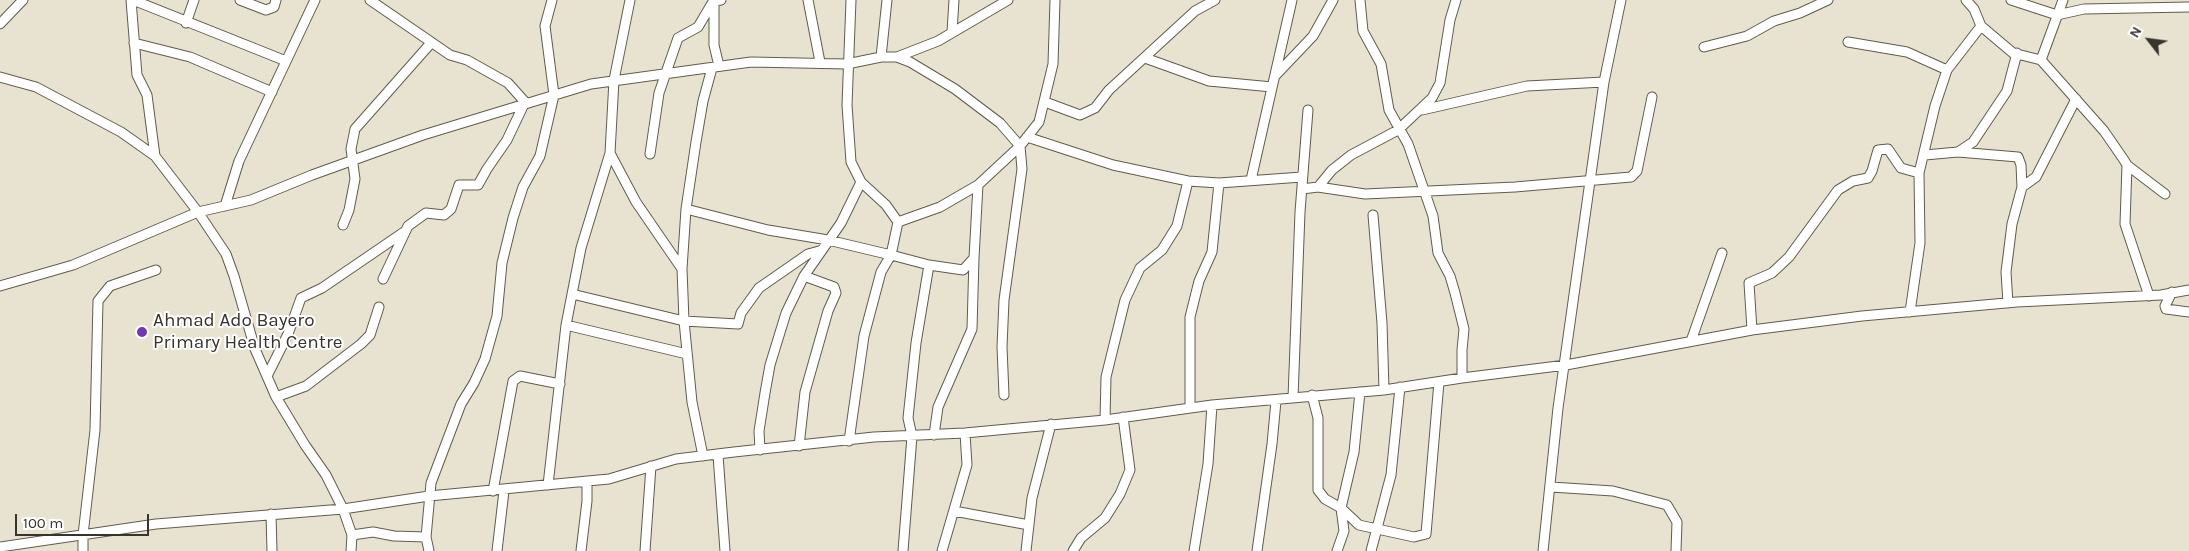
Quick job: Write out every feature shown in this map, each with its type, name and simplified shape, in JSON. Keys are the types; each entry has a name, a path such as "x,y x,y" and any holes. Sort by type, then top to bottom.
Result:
{"street":[{"path":"0,24 23,0"},
{"path":"155,156 147,95 138,75 132,0 154,4 186,23 286,61"},
{"path":"186,23 194,0"},
{"path":"240,0 266,10 274,7 276,0"},
{"path":"225,206 239,161 315,0"},
{"path":"370,0 430,43 508,83 525,102"},
{"path":"429,551 426,537 429,496 440,453 460,404 474,384 485,359 497,316 502,263 511,227 523,187 540,156 554,95 545,26 552,0"},
{"path":"548,485 566,325 581,248 610,153 614,80 630,0"},
{"path":"703,456 692,402 684,321 682,269 686,209 703,100 716,67 714,45 717,0"},
{"path":"650,154 659,93 678,38 698,26 717,0"},
{"path":"808,0 820,62"},
{"path":"849,441 864,336 881,272 891,255 898,222 886,206 861,182 851,162 847,105 847,64 851,0"},
{"path":"881,57 886,0"},
{"path":"952,32 954,0"},
{"path":"897,57 938,41 1008,0"},
{"path":"898,222 940,207 978,185 1020,146 1039,122 1052,64 1055,0"},
{"path":"1045,102 1080,115 1094,108 1109,90 1195,11 1215,0"},
{"path":"1251,180 1292,0"},
{"path":"1275,76 1313,36 1333,0"},
{"path":"1360,0 1363,31 1380,64 1389,110 1398,130 1408,144 1423,192 1433,216 1438,253 1450,276 1464,329 1462,378"},
{"path":"1318,187 1332,170 1351,155 1398,130 1432,98 1440,83 1450,20 1456,0"},
{"path":"1543,551 1551,487 1554,440 1566,366 1604,82 1621,0"},
{"path":"1704,47 1747,36 1774,21 1800,13 1828,0"},
{"path":"1966,0 1974,9 1981,26 2013,53 2041,60 2076,99 2127,165 2165,194"},
{"path":"1974,9 1977,0"},
{"path":"2010,0 2057,15 2084,9 2189,7"},
{"path":"2041,60 2063,0"},
{"path":"1910,312 1920,244 1920,173 1935,106 1947,70 1981,26"},
{"path":"1848,42 1907,52 1947,70"},
{"path":"134,43 190,57 272,92"},
{"path":"343,225 349,210 355,179 352,160 355,128 430,43"},
{"path":"1958,152 1973,142 2007,91 2017,53"},
{"path":"0,286 73,264 198,212 251,200 352,160 444,128 507,110 525,102 591,84 751,62 847,64 881,57 897,57 910,62 955,89 1000,123 1020,146 1022,169 1004,300 1002,347 1004,395"},
{"path":"1145,58 1209,81 1272,87"},
{"path":"0,77 36,87 121,132 155,156 198,212 226,254 255,349 276,397 326,475 343,509 352,535 351,551"},
{"path":"1419,110 1527,86 1604,82"},
{"path":"1302,189 1318,187 1365,194 1423,192 1515,187 1631,177 1637,171 1652,97"},
{"path":"2022,187 2036,177 2076,99"},
{"path":"383,280 408,226 426,213 444,215 452,209 459,185 478,185 507,140 525,102"},
{"path":"1293,398 1302,177 1308,110"},
{"path":"1027,137 1113,165 1188,181 1219,183 1302,177"},
{"path":"1752,330 1749,283 1772,273 1789,256 1838,190 1853,181 1868,178 1878,150 1888,149 1901,168 1920,173"},
{"path":"1925,155 1958,152 2018,157 2021,165 2022,187 2012,224 2006,272 2008,303"},
{"path":"610,153 636,202 682,269"},
{"path":"2127,165 2125,224 2149,296"},
{"path":"1105,420 1106,377 1125,300 1140,268 1162,250 1177,226 1188,181"},
{"path":"760,450 759,431 770,365 786,313 819,251 843,219 861,182"},
{"path":"1190,407 1190,317 1199,281 1212,252 1219,183"},
{"path":"934,435 938,407 972,330 978,185"},
{"path":"686,209 768,230 828,240 929,265 963,270 974,258"},
{"path":"1373,215 1382,323 1384,390"},
{"path":"267,376 288,334 301,298 322,288 404,232"},
{"path":"572,294 684,321 738,324 740,313 759,288 808,254 819,251"},
{"path":"1691,340 1722,253"},
{"path":"903,551 912,436 908,418 916,344 929,265"},
{"path":"83,551 83,535 95,430 98,300 110,286 156,270"},
{"path":"799,446 805,392 828,311 836,293 834,287 804,276"},
{"path":"0,549 156,524 343,509 429,496 504,491 610,480 651,466 703,456 849,441 965,433 1105,420 1190,407 1384,390 1462,378 1566,366 1691,340 1752,330 2008,303 2149,296 2189,290"},
{"path":"2172,292 2165,306 2166,309 2189,312"},
{"path":"276,397 306,386 361,344 370,335 379,308"},
{"path":"566,325 687,354"},
{"path":"493,491 513,381 520,376 560,384"},
{"path":"1312,395 1318,418 1318,490 1325,499 1341,508 1359,525 1414,536 1426,534 1440,382"},
{"path":"1371,551 1391,475 1400,387"},
{"path":"1337,551 1344,531 1341,508 1354,452 1360,392"},
{"path":"1258,551 1276,400"},
{"path":"1194,551 1208,464 1212,405"},
{"path":"1073,551 1081,538 1105,518 1120,494 1130,470 1123,417"},
{"path":"1026,551 1032,498 1051,424"},
{"path":"942,551 967,465 965,433"},
{"path":"718,455 725,551"},
{"path":"645,551 651,466"},
{"path":"581,551 587,501 587,482"},
{"path":"1551,487 1613,491 1668,506 1677,522 1676,551"},
{"path":"497,551 504,491"},
{"path":"954,511 1029,525"},
{"path":"272,514 272,551"},
{"path":"352,535 373,532 394,536 426,537"}],"place":[{"name":"Ahmad Ado Bayero Primary Health Centre","path":"142,332"}]}
